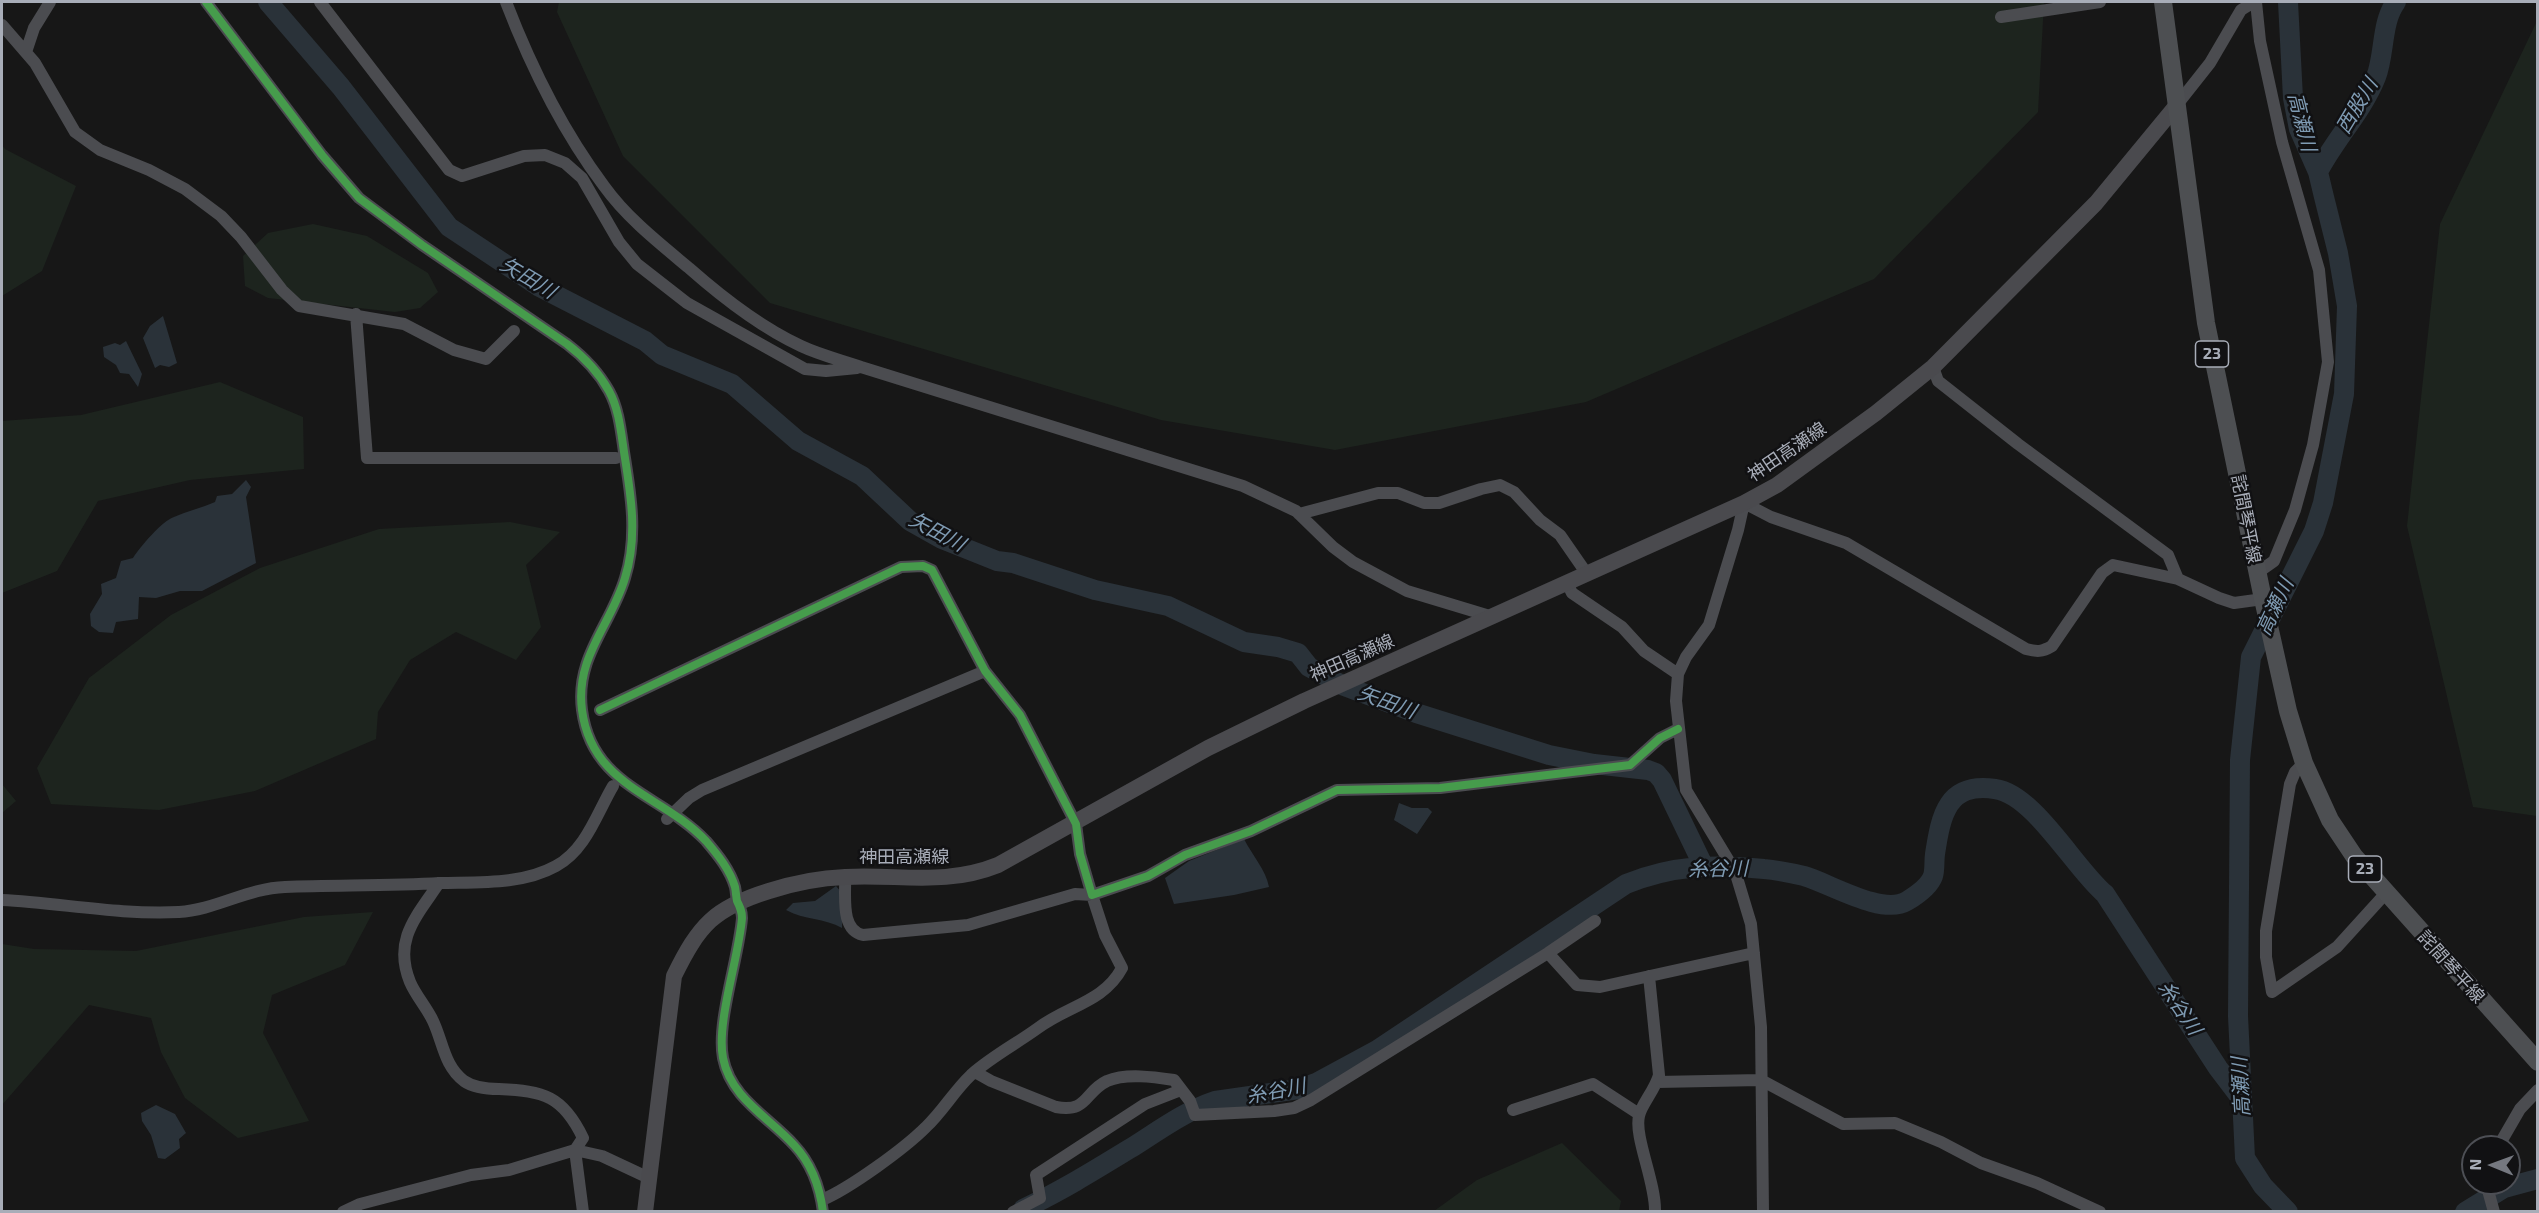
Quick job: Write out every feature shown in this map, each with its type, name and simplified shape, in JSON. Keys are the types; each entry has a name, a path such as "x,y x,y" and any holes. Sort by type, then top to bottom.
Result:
{"main road":[{"name":"詫間琴平線","path":"2163,2 2206,323 2262,599 2288,711 2304,763 2330,820 2354,856 2538,1062"},
{"name":"神田高瀬線","path":"645,1212 674,976 687,949 709,921 738,901 801,881 845,877 939,880 982,872 1076,824 1208,748 1304,701 1744,503 1786,478 1876,413 1933,367 2097,203 2176,106"}],"street":[{"path":"26,51 34,28 50,2"},
{"path":"208,2 322,155 359,198 422,245 567,344 585,358 600,375 611,393 618,417 632,499 631,555 625,580 586,662 582,710 591,741 605,765 669,817 704,840 730,874 741,907 741,935 723,1035 723,1058 730,1079 742,1097 795,1146 805,1160 810,1168 822,1206 925,1128 955,1091 975,1072 1041,1026 1096,997 1117,978 1122,968 1105,935 1092,895 1080,854 1076,824 1020,715 985,670 932,570 923,566 901,567 600,710"},
{"path":"320,2 449,170 462,176 524,156 545,155 565,164 582,178 619,242 637,264 687,303 805,369 826,371 861,367"},
{"path":"507,2 528,59 565,127 605,187 637,223 709,286 766,327 802,347 861,367 1243,486 1299,514 1333,547 1353,562 1407,591 1493,617"},
{"path":"2001,17 2100,2"},
{"path":"2176,106 2210,63 2241,10 2255,2 2260,41 2282,142 2319,270 2328,362 2313,445 2295,510 2274,561 2257,573"},
{"path":"2,25 35,63 75,132 100,150 185,189 221,216 241,237 282,290 299,306 404,324 454,350 486,359 514,331"},
{"path":"356,314 367,458 616,458"},
{"path":"1933,367 1938,381 2027,451 2168,555 2178,579"},
{"path":"1299,514 1378,493 1398,493 1424,502 1439,503 1500,485 1514,492 1540,520 1560,535 1587,574"},
{"path":"1763,1212 1761,1027 1751,924 1738,877 1686,790 1678,729 1678,674 1686,657 1709,625 1744,503 1771,517 1846,543 2026,649 2037,652 2045,651 2052,646 2107,568 2120,565 2178,579 2235,603 2262,599"},
{"path":"1567,583 1572,593 1622,627 1644,651 1678,674"},
{"path":"669,817 689,798 702,790 985,670"},
{"path":"845,877 847,920 850,929 855,934 968,926 1075,894 1092,895 1148,876 1185,855 1251,831 1337,790 1440,788 1630,765 1660,738 1678,729"},
{"path":"2304,763 2295,771 2290,784 2266,931 2266,957 2272,992 2337,947 2386,893"},
{"path":"2,900 116,911 180,912 212,906 281,887 482,882 532,876 557,866 585,837 599,816 613,786"},
{"path":"439,883 415,918 404,940 403,957 410,983 433,1019 450,1067 464,1081 475,1086 523,1090 561,1104 583,1138 575,1150 583,1212"},
{"path":"975,1072 991,1081 1056,1107 1067,1109 1078,1108 1104,1082 1116,1078 1174,1080 1192,1106 1195,1115 1294,1108 1311,1100 1548,953 1595,921"},
{"path":"1548,953 1577,985 1600,987 1754,953"},
{"path":"1649,976 1659,1075 1655,1089 1639,1114 1638,1126 1655,1196 1655,1212"},
{"path":"1657,1082 1761,1080 1843,1124 1895,1123 1941,1142 1981,1163 2037,1184 2100,1212"},
{"path":"1513,1110 1593,1084 1639,1114"},
{"path":"1013,1212 1040,1198 1036,1174 1145,1104 1182,1090"},
{"path":"2505,1135 2520,1109 2538,1090"},
{"path":"343,1212 360,1204 471,1175 509,1170 575,1150 602,1156 649,1178"},
{"path":"2489,1195 2494,1212"}],"shaded area":[{"path":"559,2 2044,2 2038,112 1874,279 1586,402 1335,450 1161,420 770,303 623,156 557,12"},
{"path":"2537,21 2537,816 2473,807 2407,526 2440,224"},
{"path":"2,145 5,149 76,186 42,271 2,296"},
{"path":"313,224 367,236 428,273 438,292 420,308 395,312 268,298 245,286 243,256 268,233"},
{"path":"163,316 177,363 169,367 160,365 155,368 143,338 150,326"},
{"path":"126,341 142,374 138,387 129,374 120,373 116,365 104,357 103,347 115,343 120,345"},
{"path":"220,382 303,417 304,469 190,480 98,501 57,571 2,593 2,421 81,415"},
{"path":"246,480 251,487 246,497 256,563 202,591 180,591 156,598 139,597 138,619 116,622 113,633 99,632 91,626 90,614 102,594 101,584 116,578 121,561 133,558 169,519 215,502 217,496 232,494"},
{"path":"510,522 560,532 526,565 541,627 516,660 456,632 410,660 378,712 376,739 255,791 159,810 51,804 37,768 89,678 171,615 260,568 379,529"},
{"path":"2,784 16,801 2,813"},
{"path":"1399,803 1412,808 1428,808 1432,812 1417,834 1394,820"},
{"path":"1244,839 1262,869 1269,887 1174,904 1165,878 1189,861"},
{"path":"836,886 842,893 842,928 786,910 793,903 815,901"},
{"path":"373,912 345,965 272,995 263,1033 309,1121 238,1138 185,1098 161,1052 151,1018 89,1005 2,1105 2,944 34,949 136,951 304,917"},
{"path":"156,1105 175,1114 186,1133 179,1139 180,1148 165,1159 158,1158 151,1135 142,1121 141,1113"},
{"path":"1562,1143 1621,1201 1619,1211 1434,1211 1477,1180"}],"waterway":[{"name":"矢田川","path":"268,2 341,87 449,227 538,286 645,341 662,355 732,384 798,441 862,476 910,521 942,539 997,561 1013,563 1095,590 1168,606 1244,642 1278,647 1298,653 1309,667 1344,686 1416,713 1549,755 1656,773 1662,780 1703,865"},
{"name":"高瀬川","path":"2288,2 2293,98 2299,129 2318,172 2338,253 2347,306 2344,394 2323,503 2314,531 2251,657 2240,760 2238,1016 2245,1158 2263,1186 2288,1212"},
{"name":"西股川","path":"2318,172 2356,114 2376,77 2385,28 2396,2"},
{"name":"糸谷川","path":"1023,1209 1078,1180 1204,1105 1215,1101 1299,1089 1316,1083 1377,1050 1626,884 1643,878 1694,868 1764,869 1804,876 1870,902 1896,905 1907,901 1926,887 1933,876 1940,826 1949,804 1966,791 1979,788 1995,789 2010,794 2024,804 2105,894 2218,1068 2240,1097"},
{"name":"高瀬川","path":"2465,1212 2504,1188 2538,1179"}],"cycle path":[{"path":"206,2 322,155 359,198 422,245 567,344 590,365 609,391 619,421 629,484 632,531 625,578 589,657 584,674 581,691 582,710 588,736 599,756 614,773 688,825 706,841 730,875 742,918 725,1009 723,1058 727,1072 742,1096 800,1152 817,1185 823,1212"},
{"path":"600,710 901,567 923,566 932,570 985,671 1020,715 1076,824 1080,854 1092,895 1148,876 1185,855 1251,831 1337,790 1440,788 1630,765 1660,738 1678,729"}]}
